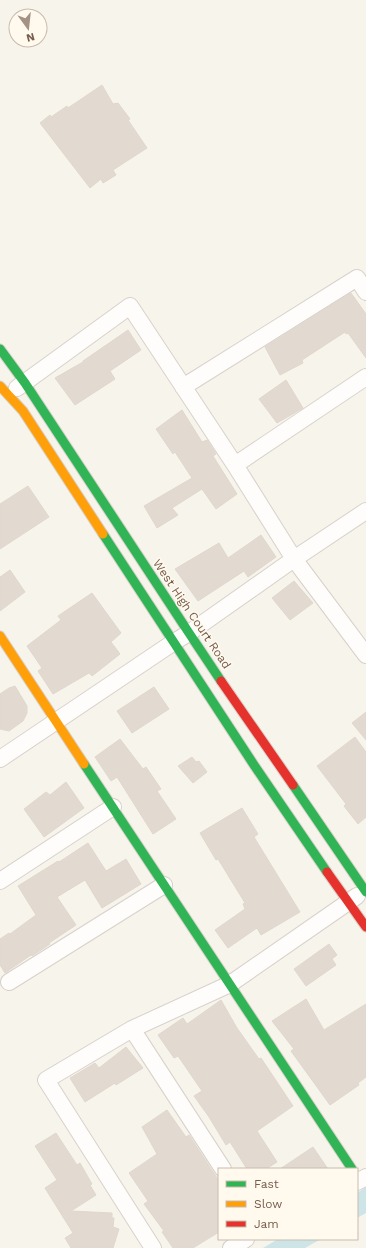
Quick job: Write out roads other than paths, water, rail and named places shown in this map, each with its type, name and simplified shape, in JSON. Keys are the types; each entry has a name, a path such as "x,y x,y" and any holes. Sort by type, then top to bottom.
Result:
{"main road":[{"name":"West High Court Road","path":"0,349 25,383 189,633 366,890"},
{"path":"2,393 23,411 254,765 366,927"},
{"path":"0,636 352,1168"}],"street":[{"path":"183,387 357,278 366,292"},
{"path":"2,393 25,383 130,306 235,465 294,559 366,655"},
{"path":"235,465 366,377"},
{"path":"0,760 189,633 294,559 366,511"},
{"path":"0,881 113,807"},
{"path":"9,982 164,885"},
{"path":"153,1248 46,1080 132,1029 230,984 366,890"},
{"path":"132,1029 222,1168"},
{"path":"231,1248 244,1240"}],"water":[{"path":"366,1187 366,1213 358,1217 358,1192"},
{"path":"276,1240 319,1240 305,1248 263,1248"}]}
